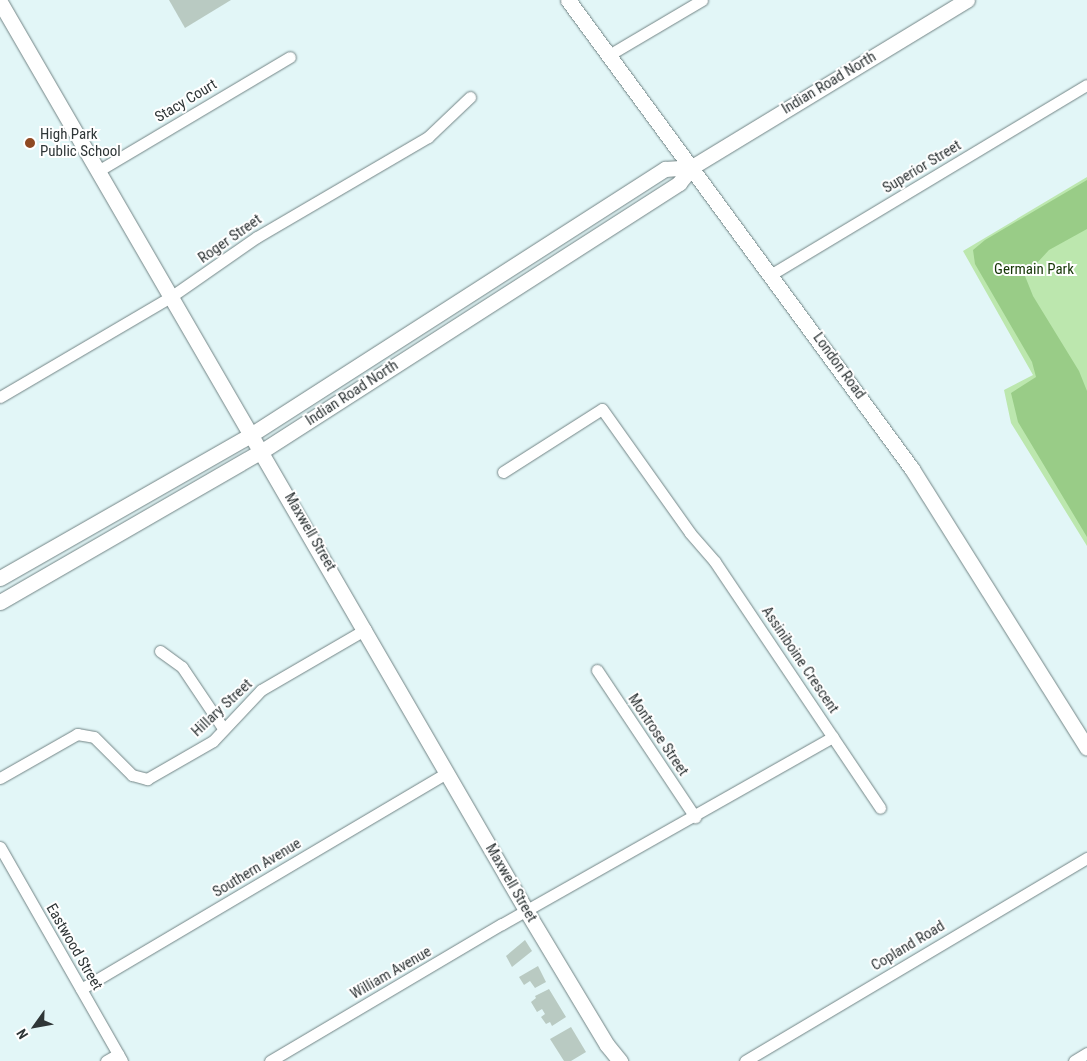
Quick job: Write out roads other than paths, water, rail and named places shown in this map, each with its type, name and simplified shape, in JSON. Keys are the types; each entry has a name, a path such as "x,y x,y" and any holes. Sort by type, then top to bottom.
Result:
{"main road":[{"name":"London Road","path":"568,0 772,274 912,469 1087,748"},
{"name":"Indian Road North","path":"0,602 262,450 679,183 692,167 967,0"},
{"name":"Maxwell Street","path":"0,2 366,629 527,912 607,1046 620,1061"},
{"name":"Indian Road North","path":"0,578 252,434 665,169 692,167"}],"street":[{"path":"609,55 702,0"},
{"name":"Stacy Court","path":"98,171 290,57"},
{"name":"Superior Street","path":"772,274 1087,85"},
{"name":"Roger Street","path":"0,397 172,296 257,237 428,137 470,98"},
{"name":"Assiniboine Crescent","path":"503,472 602,409 690,533 715,562 834,737 527,912"},
{"name":"Hillary Street","path":"0,778 77,734 94,737 132,775 147,779 207,746 261,690 366,629"},
{"path":"160,652 182,667 223,728"},
{"name":"Montrose Street","path":"597,670 695,817"},
{"path":"834,737 880,808"},
{"name":"Southern Avenue","path":"81,989 448,772"},
{"name":"Eastwood Street","path":"0,847 120,1058"},
{"name":"Copland Road","path":"745,1061 1087,858"},
{"name":"William Avenue","path":"270,1061 527,912"},
{"path":"1074,1061 1087,1053"},
{"path":"106,1061 120,1058"}],"place":[{"name":"High Park Public School","path":"30,143"}],"park label":[{"name":"Germain Park","path":"1034,270"}]}
